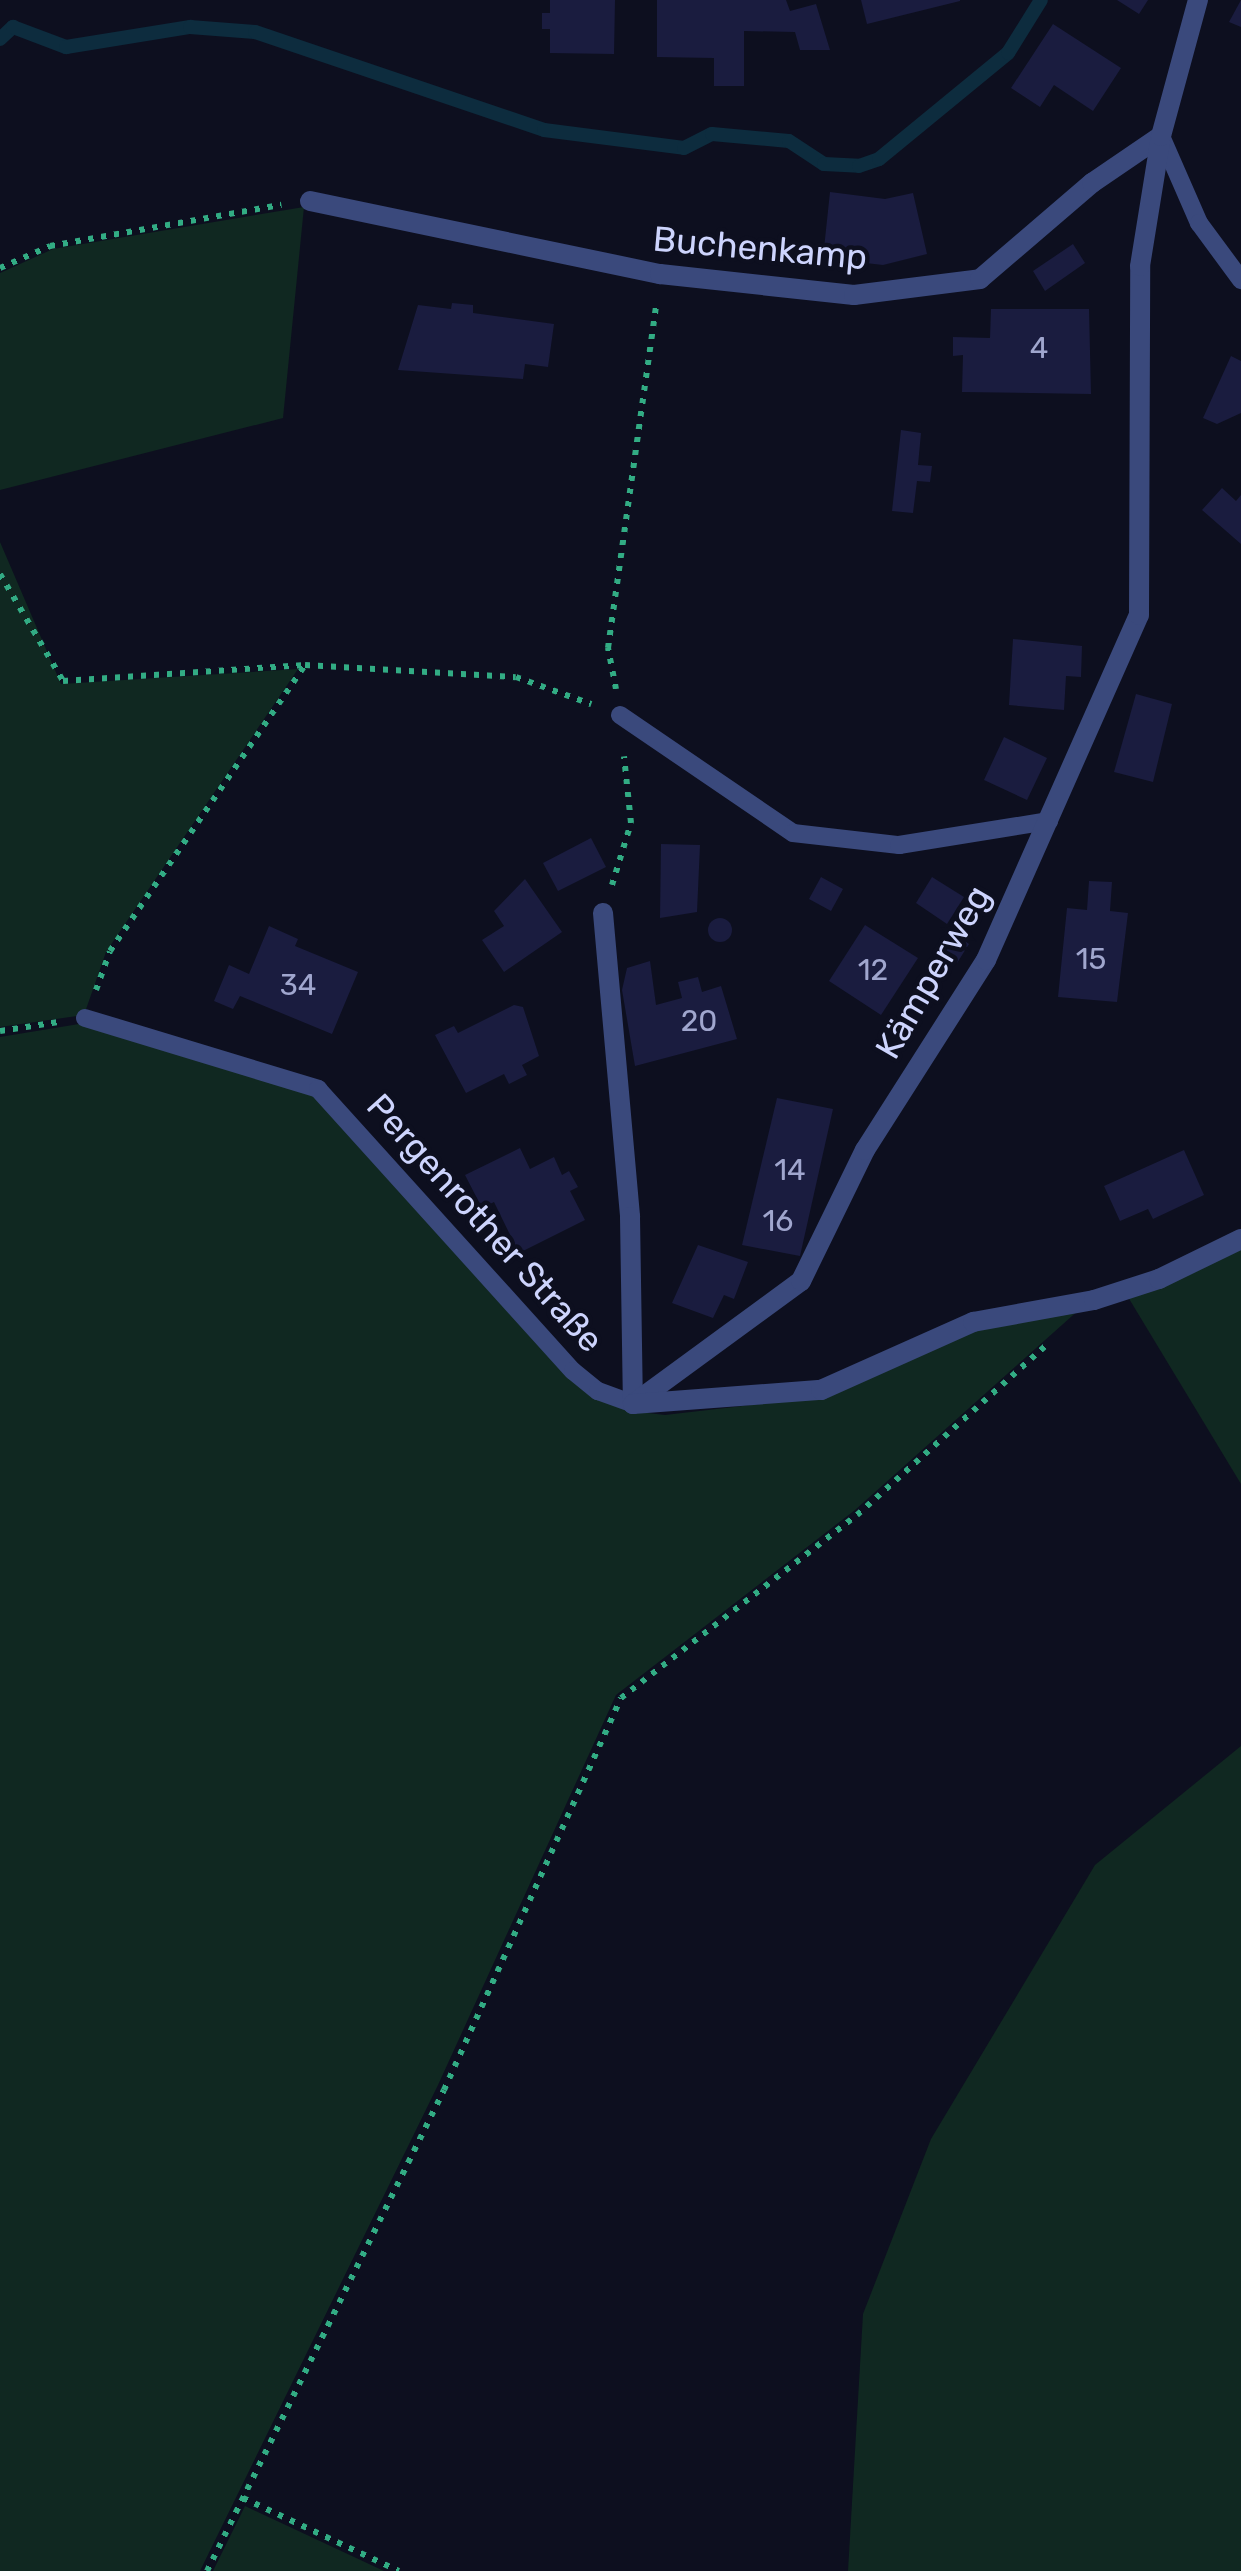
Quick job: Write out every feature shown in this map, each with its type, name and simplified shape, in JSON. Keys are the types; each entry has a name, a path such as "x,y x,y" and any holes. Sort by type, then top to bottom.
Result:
{"street":[{"name":"Kämperweg","path":"633,1404 800,1281 865,1150 986,960 1139,615 1140,266 1161,136 1198,0"},
{"name":"Buchenkamp","path":"310,201 660,274 854,294 980,279 1092,183 1161,136"},
{"path":"603,913 630,1217 633,1404 820,1390 973,1322 1094,1300 1159,1279 1241,1239"}],"lane":[{"path":"1161,136 1199,223 1241,280"},
{"path":"620,715 794,833 898,845 1048,821"},
{"name":"Pergenrother Straße","path":"84,1018 318,1088 573,1371 633,1404"}],"path":[{"path":"0,268 50,246 310,201"},
{"path":"603,913 632,822 608,648 660,274"},
{"path":"0,574 63,681 305,664 516,678 620,715"},
{"path":"0,1031 84,1018 110,951 305,664"},
{"path":"207,2571 444,2090 621,1698 857,1515 1094,1300"},
{"path":"243,2498 399,2571"}],"green space":[{"path":"304,207 283,418 0,490 0,273 53,249"},
{"path":"0,542 61,684 298,669 106,952 84,1015 0,1027"},
{"path":"85,1023 315,1094 537,1339 631,1411 665,1415 821,1397 973,1328 1081,1308 855,1510 616,1695 438,2085 200,2571 0,2571 0,1037"},
{"path":"1241,1247 1241,1484 1128,1297"},
{"path":"1241,1746 1241,2571 848,2571 863,2314 931,2139 1095,1865"},
{"path":"245,2506 384,2571 213,2571"}],"building":[{"path":"550,0 615,0 614,54 550,53 550,29 542,29 542,13 550,13"},
{"path":"657,0 786,0 790,11 816,4 830,50 800,50 795,32 744,31 744,86 714,86 714,58 657,57"},
{"path":"861,0 960,0 960,1 867,24"},
{"path":"1117,0 1148,0 1139,14"},
{"path":"1241,0 1241,27 1229,22"},
{"path":"1053,24 1121,68 1093,111 1054,85 1040,107 1011,88"},
{"path":"830,192 885,199 913,193 927,254 883,265 823,258"},
{"path":"1073,244 1085,263 1045,291 1033,271"},
{"path":"452,303 473,305 473,313 554,324 548,367 525,364 523,379 398,370 418,305 451,309"},
{"path":"991,309 1089,309 1091,394 962,392 963,355 953,356 953,337 990,338"},
{"path":"1231,356 1241,361 1241,413 1217,424 1203,418"},
{"path":"901,430 921,433 918,465 932,466 930,482 917,481 913,513 892,511"},
{"path":"1222,488 1236,501 1241,495 1241,544 1202,510"},
{"path":"1013,639 1082,646 1081,677 1066,676 1064,710 1009,705"},
{"path":"1136,694 1172,704 1153,782 1114,772"},
{"path":"1004,737 1047,758 1027,800 984,780"},
{"path":"591,838 606,867 558,891 543,863"},
{"path":"661,844 700,845 697,912 660,918"},
{"path":"821,877 843,889 831,911 809,899"},
{"path":"932,877 964,897 947,924 916,903"},
{"path":"525,879 562,932 504,972 482,940 504,926 494,911"},
{"path":"1089,881 1112,882 1110,911 1128,913 1117,1002 1058,997 1067,908 1087,910"},
{"path":"720,918 732,930 720,942 708,930"},
{"path":"865,925 918,958 881,1015 829,981"},
{"path":"269,926 298,939 295,946 358,972 332,1034 240,996 233,1009 214,1001 229,965 249,974"},
{"path":"950,931 969,944 957,963 937,950"},
{"path":"650,961 656,1005 682,998 678,982 698,977 702,992 721,986 737,1039 635,1066 622,990 627,968"},
{"path":"514,1005 523,1007 539,1056 522,1065 527,1075 509,1084 504,1074 466,1093 435,1035 454,1026 458,1033"},
{"path":"777,1098 833,1109 800,1256 742,1245"},
{"path":"520,1148 530,1169 554,1157 562,1175 569,1171 578,1187 570,1191 585,1220 519,1253 494,1202 482,1208 465,1175"},
{"path":"1184,1150 1204,1195 1153,1219 1148,1209 1120,1221 1104,1186"},
{"path":"698,1245 748,1262 734,1299 724,1295 713,1318 672,1303"}],"waterway":[{"path":"0,39 13,27 66,47 190,27 255,32 544,130 684,148 712,134 789,141 824,164 859,166 879,159 1008,53 1041,0"}]}
